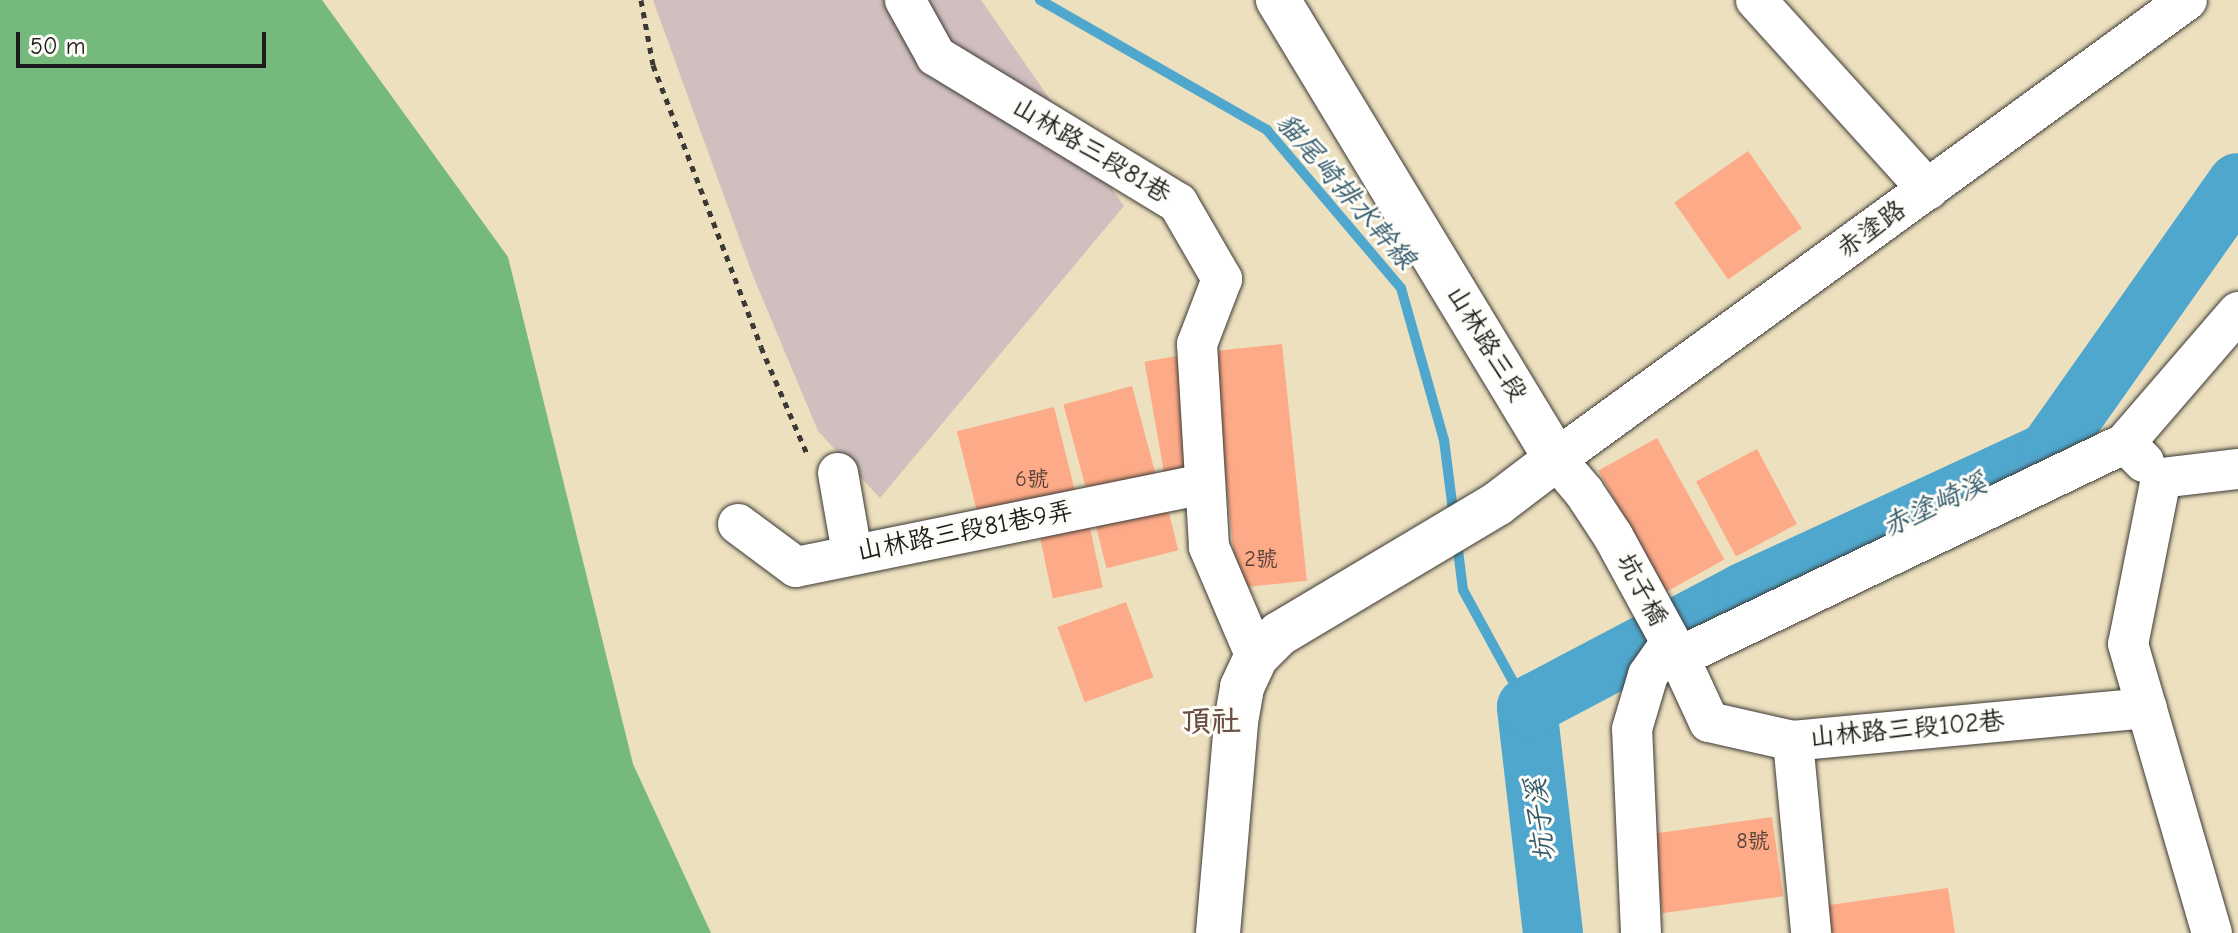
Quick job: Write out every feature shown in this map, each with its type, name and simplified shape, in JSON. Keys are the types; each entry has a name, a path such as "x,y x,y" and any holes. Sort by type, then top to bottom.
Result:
{"main road":[{"name":"山林路三段","path":"1278,0 1556,459"},
{"path":"1218,933 1236,722 1242,687 1256,657 1279,634 1497,504 1556,459"}],"street":[{"name":"山林路三段81巷","path":"905,0 936,56 1178,203 1222,279 1197,344 1209,547 1256,657"},
{"path":"1756,0 1928,190"},
{"name":"赤塗路","path":"1556,459 2187,0"},
{"path":"1641,933 1632,729 1648,675 1674,650 2125,443 2238,312"},
{"path":"2125,443 2161,478"},
{"name":"坑子橋","path":"1556,459 1584,492 1613,536 1674,650"},
{"path":"2161,478 2238,469"},
{"path":"838,473 852,553"},
{"path":"2161,478 2128,644 2212,933"},
{"name":"山林路三段81巷9弄","path":"738,524 796,567 852,553 985,530 1205,484"},
{"name":"山林路三段102巷","path":"1674,650 1709,722 1793,741 2147,708"},
{"path":"1793,741 1811,933"}],"path":[{"path":"641,0 653,65 766,361 806,455 838,473"}],"shaded area":[{"path":"653,0 981,0 1124,206 880,498 818,431 753,276"}],"green space":[{"path":"0,0 322,0 508,257 633,764 711,933 0,933"}],"building":[{"path":"1748,151 1802,228 1728,280 1674,203"},
{"path":"1282,344 1307,581 1237,588 1212,351"},
{"path":"1177,356 1197,468 1164,474 1145,362"},
{"path":"1132,386 1157,481 1089,499 1063,404"},
{"path":"1054,407 1075,491 978,516 957,431"},
{"path":"1657,438 1724,560 1666,592 1598,470"},
{"path":"1757,449 1797,524 1736,556 1696,481"},
{"path":"1165,497 1178,550 1107,568 1093,515"},
{"path":"1089,523 1103,588 1053,598 1039,534"},
{"path":"1126,602 1153,677 1085,702 1057,627"},
{"path":"1772,817 1783,896 1662,913 1651,834"},
{"path":"1948,888 1955,933 1827,933 1823,906"}],"waterway":[{"name":"貓尾崎排水幹線","path":"1040,0 1267,130 1401,288 1444,440 1454,518"},
{"name":"赤塗崎溪","path":"1553,933 1527,707 1743,593 2048,452 2238,183"},
{"name":"貓尾崎排水幹線","path":"1457,542 1463,590 1527,707"}],"district":[{"name":"頂社","path":"1211,722"}],"water label":[{"name":"坑子溪","path":"1540,820"}]}
